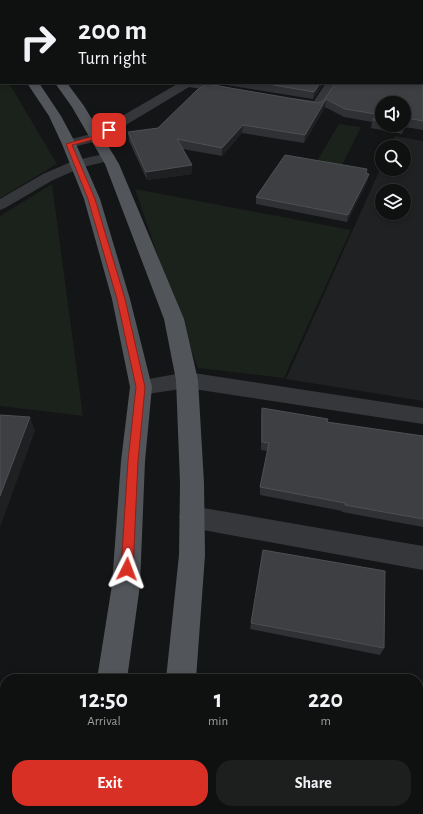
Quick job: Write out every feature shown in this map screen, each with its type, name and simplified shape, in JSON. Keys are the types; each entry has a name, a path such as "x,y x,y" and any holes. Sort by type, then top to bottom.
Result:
{"main road":[{"path":"34,84 55,116 78,164 92,199 121,299 141,387 133,461 126,585 113,674"},
{"path":"62,84 78,106 108,157 174,319 187,380 192,483 192,555 181,674"}],"street":[{"path":"69,144 96,137 184,84"},
{"path":"192,84 244,93"},
{"path":"279,100 317,105 331,84"},
{"path":"0,205 48,177 78,164 108,157"},
{"path":"141,387 187,380 423,416"},
{"path":"192,517 423,558"}],"shaded area":[{"path":"0,84 10,84 57,164 0,198"},
{"path":"339,124 361,127 342,165 317,161"},
{"path":"395,136 423,141 423,401 286,379 377,176 411,176 411,140 393,140"},
{"path":"52,184 83,416 0,406 0,216"},
{"path":"135,189 351,230 284,378 198,368 179,318"}],"building":[{"path":"207,84 318,103 323,101 335,84 423,84 423,121 411,119 411,96 375,96 375,114 345,109 326,99 305,135 243,125 222,148 177,139 192,165 146,172 128,132 158,128 197,90"},
{"path":"268,84 319,84 314,92"},
{"path":"285,155 367,169 366,173 369,174 348,215 256,197"},
{"path":"262,408 328,419 327,422 423,436 423,519 345,505 345,503 260,487 269,443 262,442"},
{"path":"0,415 30,417 0,496"},
{"path":"263,550 385,571 384,648 251,623"}],"route":[{"path":"109,130 96,137 69,144 92,199 121,299 141,387 133,461 127,569"}]}
